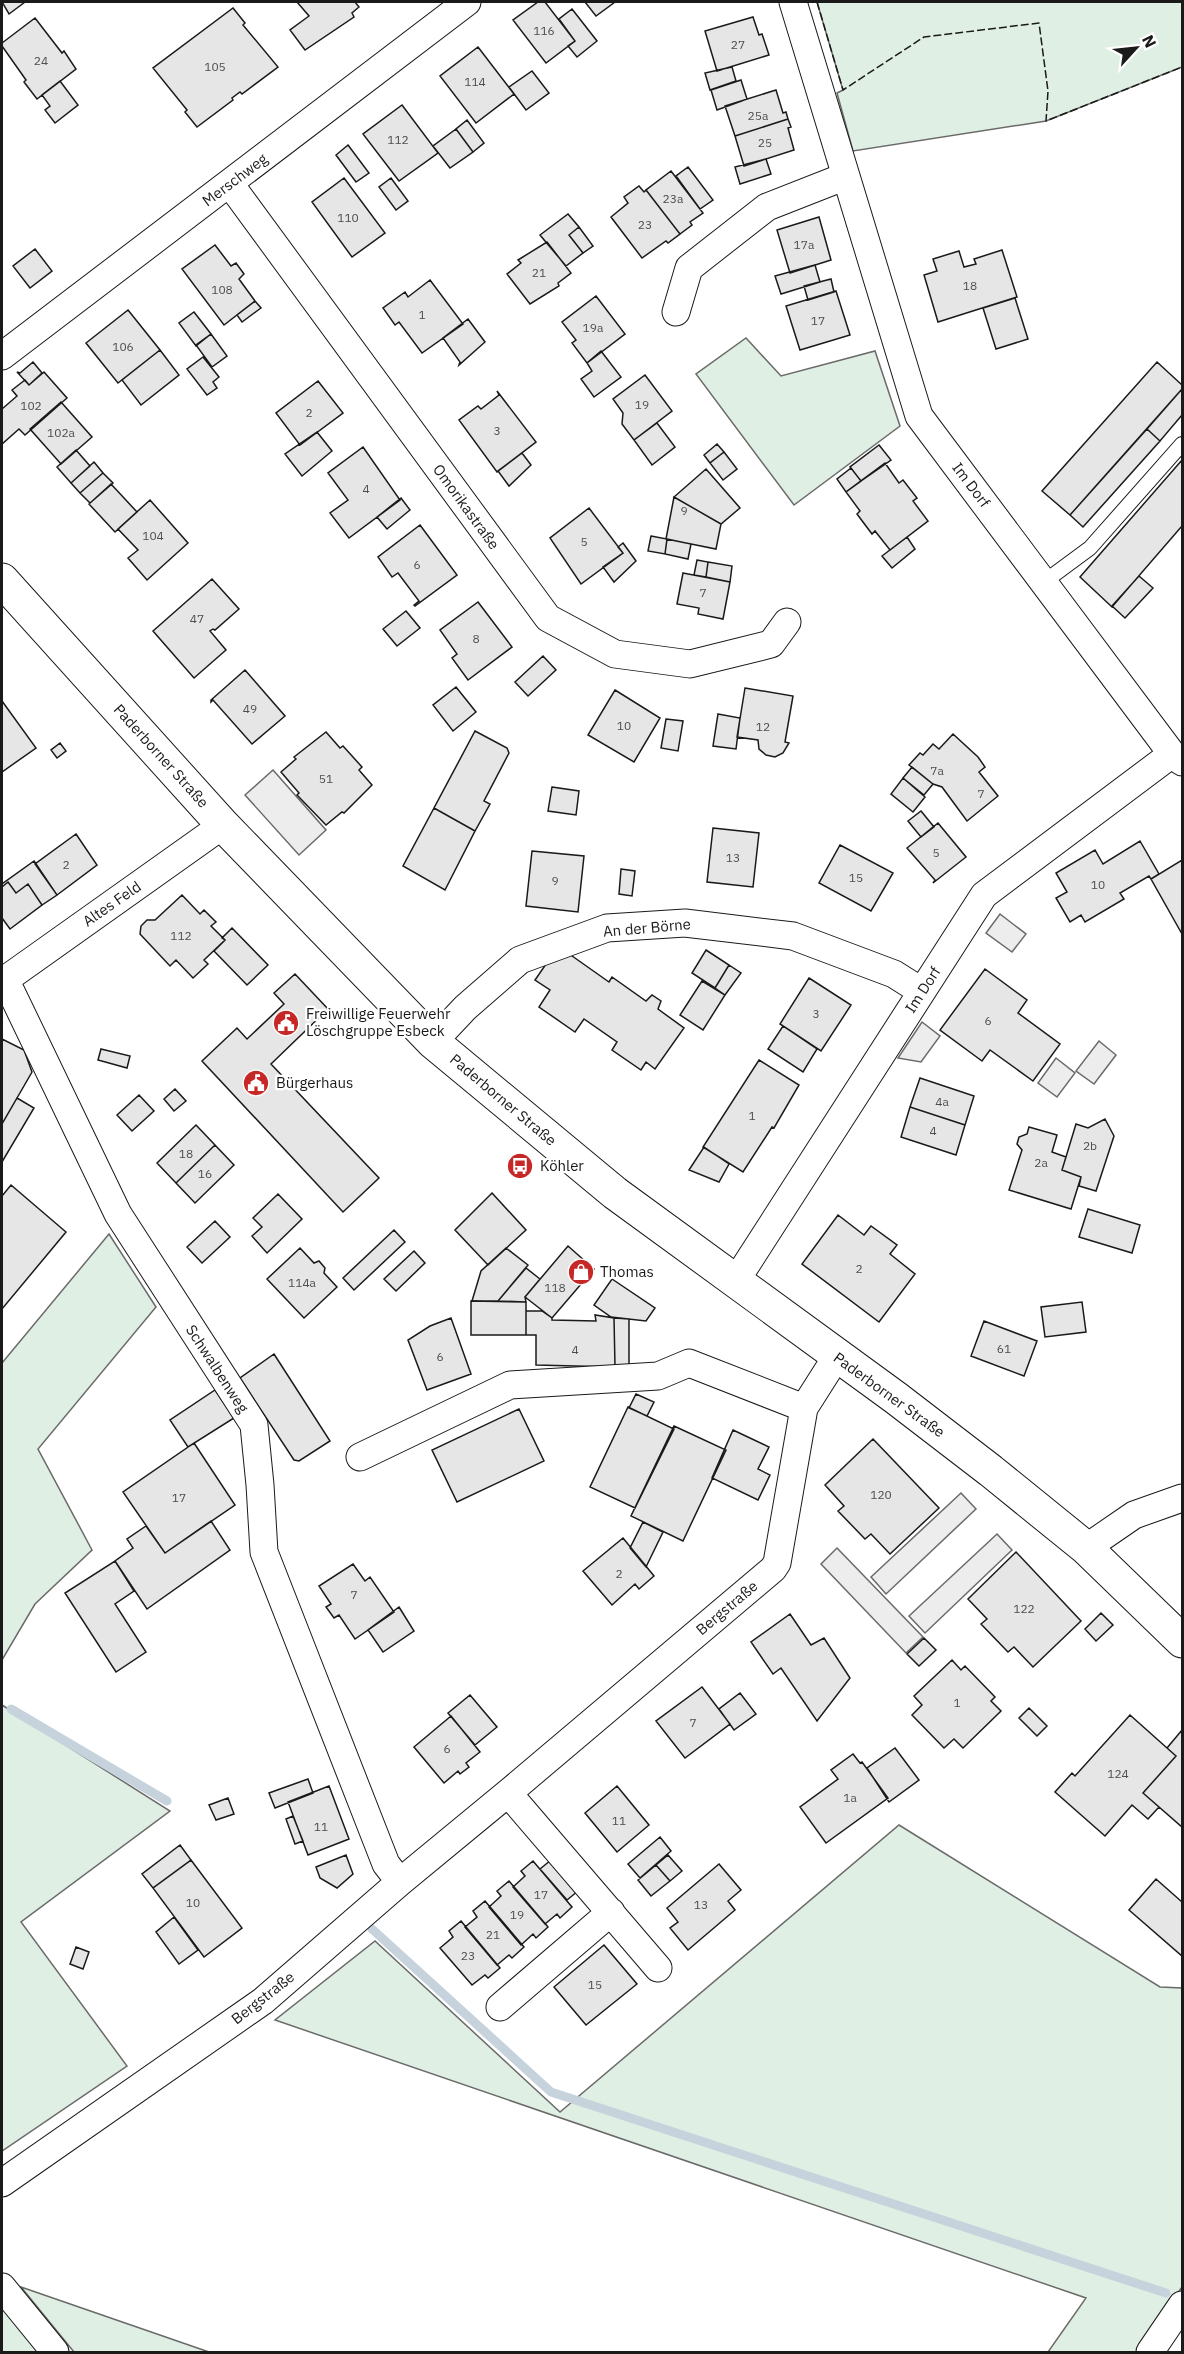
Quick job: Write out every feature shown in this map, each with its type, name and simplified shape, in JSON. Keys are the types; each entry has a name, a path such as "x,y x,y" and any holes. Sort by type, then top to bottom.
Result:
{"main road":[{"name":"Paderborner Straße","path":"2,580 13,598 224,825 433,1042 615,1193 991,1471 1086,1548 1182,1641"}],"street":[{"name":"Merschweg","path":"2,356 466,2"},
{"name":"Im Dorf","path":"735,1282 984,895 1177,758 919,416 794,2"},
{"path":"676,312 689,268 767,207 846,176"},
{"name":"Omorikastraße","path":"230,183 548,618 615,654 690,664 771,644 787,622"},
{"name":"Altes Feld","path":"3,981 224,825"},
{"name":"An der Börne","path":"433,1042 465,1008 520,960 607,928 685,923 793,936 894,974 921,991"},
{"name":"Schwalbenweg","path":"3,981 118,1214 254,1425 264,1551 386,1864 400,1882"},
{"name":"Bergstraße","path":"2,2183 263,2001 400,1882 508,1794 773,1569 777,1563 804,1408 837,1356"},
{"path":"360,1457 510,1385 658,1376 689,1363 804,1408"},
{"path":"1086,1548 1134,1515 1182,1498"},
{"path":"508,1794 658,1968"},
{"path":"500,2007 610,1912"},
{"path":"2,2287 55,2352"},
{"path":"1150,2352 1182,2305"}],"lane":[{"path":"1044,582 1090,548 1182,444"}],"green space":[{"path":"817,2 1182,2 1182,67 1046,121 853,151 837,93 843,90"},
{"path":"746,338 781,376 875,351 900,426 794,505 696,374"},
{"path":"109,1234 156,1307 38,1449 92,1550 35,1604 2,1660 2,1363"},
{"path":"2,1705 170,1811 21,1922 127,2066 2,2151"},
{"path":"899,1825 1160,1987 1182,1988 1182,2287 1136,2352 1048,2352 1086,2298 275,2020 375,1941 560,2112"},
{"path":"21,2287 209,2352 74,2352"},
{"path":"2,2301 43,2352 2,2352"}],"shaded area":[{"path":"273,770 326,830 299,855 245,795"},
{"path":"1000,914 1026,934 1012,952 986,933"},
{"path":"922,1022 940,1036 921,1062 898,1058"},
{"path":"1099,1041 1116,1055 1094,1084 1076,1071"},
{"path":"1056,1058 1075,1073 1057,1097 1038,1083"},
{"path":"961,1493 976,1509 886,1594 871,1577"},
{"path":"997,1534 1012,1550 925,1633 909,1616"},
{"path":"837,1548 923,1637 906,1653 821,1564"}],"building":[{"path":"2,2 25,2 9,14"},
{"path":"297,2 355,2 359,7 352,13 354,17 305,50 290,30 309,16"},
{"path":"538,2 545,2 575,41 546,63 513,20"},
{"path":"585,2 615,2 596,16"},
{"path":"233,8 245,23 243,25 278,67 242,94 240,92 197,127 185,112 187,110 153,68"},
{"path":"572,9 597,41 577,57 568,46 575,41 559,19"},
{"path":"753,17 769,55 717,71 705,31"},
{"path":"35,18 62,53 64,51 76,69 37,99 2,46 2,43"},
{"path":"478,47 514,94 476,123 440,76"},
{"path":"732,67 736,81 710,90 705,73"},
{"path":"532,71 549,93 526,110 509,87"},
{"path":"741,80 747,99 717,110 711,90"},
{"path":"60,81 78,105 55,123 45,110 50,106 42,95"},
{"path":"776,90 783,113 786,112 788,119 735,136 725,106"},
{"path":"402,105 438,153 399,181 363,134"},
{"path":"788,119 794,150 744,166 735,136"},
{"path":"467,120 484,143 473,152 456,129"},
{"path":"456,129 473,152 450,168 433,146"},
{"path":"348,145 369,173 356,182 336,155"},
{"path":"766,159 771,174 740,184 735,167"},
{"path":"688,167 713,200 700,209 676,176"},
{"path":"671,171 703,213 690,222 692,225 680,234 646,190"},
{"path":"344,178 385,233 352,257 312,202"},
{"path":"391,178 408,201 396,210 379,187"},
{"path":"639,186 644,192 646,190 680,234 642,258 611,217 628,203 624,197"},
{"path":"568,214 579,227 569,235 583,253 566,266 540,235"},
{"path":"819,217 831,260 790,273 777,230"},
{"path":"579,227 593,246 583,253 569,235"},
{"path":"547,242 571,273 558,283 559,286 530,304 507,274 521,263 518,260"},
{"path":"215,245 231,266 236,263 244,274 239,279 255,301 224,325 182,269"},
{"path":"35,249 52,271 30,288 13,266"},
{"path":"1002,250 1017,297 938,322 924,275 937,271 933,259 959,251 964,267 976,264 974,259"},
{"path":"815,265 820,282 781,294 775,276"},
{"path":"831,279 834,292 808,300 804,286"},
{"path":"430,280 463,324 422,353 399,322 395,325 383,308 405,292 408,297"},
{"path":"836,291 850,335 800,350 786,306"},
{"path":"596,296 625,334 587,363 572,343 576,340 562,322"},
{"path":"1015,298 1028,339 996,349 983,308"},
{"path":"255,301 261,308 242,322 237,315"},
{"path":"128,310 160,350 118,383 86,343"},
{"path":"194,312 211,334 196,346 179,323"},
{"path":"468,319 485,342 459,365 460,362 443,338"},
{"path":"211,334 227,356 212,367 196,345"},
{"path":"160,350 179,375 141,405 122,380"},
{"path":"601,351 621,377 594,397 581,379 592,371 587,363"},
{"path":"203,357 219,377 213,382 217,388 207,395 187,369"},
{"path":"33,362 42,373 29,385 17,372 20,373"},
{"path":"1157,362 1182,385 1182,389 1070,515 1042,491"},
{"path":"44,372 67,398 25,435 19,429 2,444 2,409 17,396 12,390 25,380 29,385"},
{"path":"645,375 672,411 634,440 622,424 623,413 613,399"},
{"path":"318,381 343,413 300,445 276,413"},
{"path":"1182,389 1182,415 1160,441 1147,429"},
{"path":"497,391 536,442 497,472 459,420 478,406 481,409 499,395"},
{"path":"61,402 92,437 61,464 30,429"},
{"path":"657,423 675,447 652,465 634,440"},
{"path":"1147,429 1160,441 1083,527 1070,515"},
{"path":"317,432 332,451 302,476 285,454"},
{"path":"717,444 724,452 710,463 704,455"},
{"path":"879,445 891,460 861,481 850,467"},
{"path":"363,447 400,500 349,538 330,513 348,500 328,473"},
{"path":"76,450 90,466 71,483 57,467"},
{"path":"724,452 737,469 723,480 710,463"},
{"path":"522,453 531,465 509,486 498,471"},
{"path":"1182,460 1182,526 1112,607 1080,577"},
{"path":"94,462 103,473 80,493 71,483"},
{"path":"885,463 899,483 903,480 917,498 913,501 928,521 890,550 875,531 872,534 857,514 860,511 846,492"},
{"path":"851,468 861,481 846,492 837,479"},
{"path":"706,469 740,508 721,524 674,497"},
{"path":"103,473 113,483 90,503 80,493"},
{"path":"111,484 137,512 115,532 89,504"},
{"path":"674,497 721,524 716,549 666,539"},
{"path":"401,498 410,510 387,529 377,517"},
{"path":"150,500 188,543 147,580 128,558 138,550 118,529"},
{"path":"589,508 623,553 581,584 550,538"},
{"path":"420,525 457,575 415,606 419,601 398,573 392,577 378,557"},
{"path":"651,536 667,539 665,554 648,551"},
{"path":"907,537 915,549 892,568 882,556"},
{"path":"667,539 691,544 688,559 665,554"},
{"path":"623,543 636,561 614,582 603,567 623,553 618,547"},
{"path":"697,560 708,562 706,577 694,575"},
{"path":"708,562 732,566 730,582 706,577"},
{"path":"683,573 730,582 723,619 698,614 699,608 677,604"},
{"path":"1139,576 1153,588 1125,618 1112,606"},
{"path":"212,579 239,609 215,630 210,631 226,650 194,678 153,631"},
{"path":"478,602 512,647 468,680 452,658 457,654 440,630"},
{"path":"406,611 420,628 397,646 383,629"},
{"path":"543,656 556,670 528,696 515,682"},
{"path":"245,670 285,716 252,744 213,700 211,702 211,700"},
{"path":"456,687 476,712 453,731 433,705"},
{"path":"745,688 793,696 785,742 789,743 783,753 775,757 766,755 759,749 758,740 737,737"},
{"path":"615,690 660,718 634,762 588,735"},
{"path":"2,701 36,748 2,772"},
{"path":"718,714 740,718 736,749 713,746"},
{"path":"666,719 683,721 678,751 661,748"},
{"path":"475,731 507,748 509,753 484,801 490,804 475,831 434,808"},
{"path":"326,732 340,748 343,746 362,767 359,770 372,785 344,813 342,812 326,825 297,795 299,793 281,772 296,759 294,757"},
{"path":"953,734 978,757 985,767 979,772 998,796 967,821 942,787 933,784 909,765 933,744 939,749"},
{"path":"60,743 66,751 57,758 51,750"},
{"path":"912,767 933,784 924,795 903,778"},
{"path":"903,778 925,797 913,812 891,794"},
{"path":"552,787 579,791 576,815 548,811"},
{"path":"434,808 475,831 445,890 403,866"},
{"path":"921,811 934,827 921,837 908,821"},
{"path":"938,823 966,857 933,883 935,880 907,848"},
{"path":"713,828 759,833 753,887 707,882"},
{"path":"76,834 97,865 57,895 35,864"},
{"path":"1140,841 1159,874 1151,879 1149,876 1120,893 1124,899 1085,922 1081,915 1070,922 1056,898 1067,892 1056,873 1095,850 1103,864"},
{"path":"840,845 893,873 871,911 819,883"},
{"path":"532,851 584,856 578,912 526,906"},
{"path":"1182,860 1182,934 1151,879"},
{"path":"34,861 57,895 42,905 28,884 16,893 8,882 2,887 2,884"},
{"path":"621,869 635,871 632,896 619,894"},
{"path":"8,882 16,893 28,884 42,905 10,929 2,918 2,887"},
{"path":"182,895 200,914 204,910 216,922 211,926 225,940 204,960 208,964 193,978 176,960 170,966 140,934 141,926 147,920 155,920"},
{"path":"232,928 268,965 247,985 214,951 225,940 222,938"},
{"path":"706,950 729,965 715,988 692,973"},
{"path":"565,951 609,982 612,977 646,1001 652,995 661,1001 658,1009 684,1028 655,1069 646,1062 641,1070 612,1050 617,1042 584,1019 575,1032 539,1007 550,990 535,980 553,954"},
{"path":"729,965 741,973 725,995 715,988"},
{"path":"985,969 1027,1000 1018,1013 1060,1044 1033,1081 990,1050 982,1061 940,1030"},
{"name":"Bürgerhaus","path":"295,974 328,1009 271,1064 379,1178 343,1212 202,1061 237,1028 247,1039 284,1004 274,993"},
{"path":"809,978 851,1005 821,1051 780,1024"},
{"path":"702,981 725,995 703,1030 680,1015"},
{"path":"783,1026 817,1049 803,1072 768,1049"},
{"path":"2,1039 24,1050 32,1072 2,1124"},
{"path":"101,1049 130,1056 127,1068 98,1060"},
{"path":"759,1060 799,1085 774,1128 772,1127 743,1172 703,1147"},
{"path":"920,1078 974,1096 965,1125 910,1107"},
{"path":"175,1089 186,1101 174,1111 164,1099"},
{"path":"139,1095 154,1111 132,1131 117,1115"},
{"path":"17,1098 34,1108 2,1162 2,1124"},
{"path":"910,1107 965,1125 956,1155 901,1137"},
{"path":"1105,1119 1114,1136 1096,1191 1079,1186 1081,1177 1062,1170 1076,1124 1088,1128"},
{"path":"196,1125 215,1145 176,1183 157,1163"},
{"path":"1029,1127 1057,1135 1052,1152 1066,1157 1062,1170 1081,1177 1071,1209 1009,1190 1022,1150 1017,1144 1019,1137 1027,1134"},
{"path":"215,1145 234,1165 195,1203 176,1183"},
{"path":"704,1147 729,1164 719,1182 689,1170"},
{"path":"11,1185 66,1232 2,1309 2,1196"},
{"path":"492,1193 526,1230 488,1265 455,1230"},
{"path":"278,1194 302,1219 267,1253 252,1236 262,1227 253,1218"},
{"path":"1088,1209 1140,1225 1132,1253 1079,1237"},
{"path":"838,1215 864,1235 871,1226 897,1245 890,1254 915,1274 879,1322 802,1264"},
{"path":"215,1221 230,1237 202,1263 187,1247"},
{"path":"394,1230 405,1242 354,1290 343,1278"},
{"path":"568,1246 594,1269 552,1318 525,1297"},
{"path":"300,1248 314,1263 319,1261 325,1268 324,1273 337,1287 304,1318 267,1279"},
{"path":"506,1248 528,1265 498,1301 472,1301 481,1271"},
{"path":"414,1251 425,1263 396,1291 384,1279"},
{"path":"526,1268 540,1279 525,1297 526,1302 498,1301"},
{"path":"612,1279 655,1308 646,1321 611,1317 594,1305"},
{"path":"471,1301 526,1302 526,1335 471,1335"},
{"path":"1082,1302 1086,1332 1045,1337 1041,1307"},
{"path":"526,1311 542,1311 552,1320 596,1321 595,1315 614,1318 615,1367 536,1365 536,1335 526,1335"},
{"path":"451,1318 471,1374 427,1390 408,1340 430,1326"},
{"path":"614,1318 629,1319 629,1368 615,1367"},
{"path":"984,1321 1037,1341 1024,1376 971,1356"},
{"path":"274,1354 330,1441 299,1461 294,1460 240,1378"},
{"path":"215,1390 234,1418 188,1447 170,1420"},
{"path":"636,1394 654,1402 647,1416 629,1408"},
{"path":"628,1407 674,1429 635,1508 590,1487"},
{"path":"519,1409 544,1461 457,1502 432,1450"},
{"path":"674,1426 726,1450 683,1541 631,1516"},
{"path":"733,1430 769,1447 758,1469 770,1475 758,1500 712,1478"},
{"path":"873,1439 939,1508 890,1554 871,1534 865,1539 838,1511 844,1506 825,1485"},
{"path":"194,1443 235,1505 165,1553 123,1492"},
{"path":"211,1521 230,1550 147,1609 115,1561 133,1548 127,1539 146,1526 165,1553"},
{"path":"643,1522 663,1532 646,1567 630,1548"},
{"path":"623,1538 654,1576 639,1589 635,1584 612,1605 583,1571"},
{"path":"1016,1552 1081,1621 1033,1667 1014,1647 1008,1652 981,1624 987,1619 968,1599"},
{"path":"115,1561 134,1591 115,1604 146,1652 116,1672 65,1593"},
{"path":"353,1564 365,1581 370,1577 394,1612 355,1639 339,1615 334,1618 326,1607 331,1604 319,1586"},
{"path":"399,1607 414,1631 383,1652 368,1630"},
{"path":"1101,1613 1113,1625 1096,1641 1085,1629"},
{"path":"790,1614 811,1645 824,1638 850,1678 817,1721 781,1668 773,1674 751,1642"},
{"path":"924,1638 936,1650 919,1666 907,1654"},
{"path":"952,1660 961,1670 965,1666 995,1697 991,1701 1001,1711 963,1748 954,1739 944,1748 912,1715 922,1705 914,1696"},
{"path":"702,1687 730,1724 685,1758 656,1721"},
{"path":"740,1693 756,1714 734,1730 719,1709"},
{"path":"470,1695 497,1727 475,1745 448,1713"},
{"path":"1029,1708 1047,1726 1037,1736 1019,1718"},
{"path":"1130,1715 1176,1756 1143,1793 1159,1807 1148,1819 1132,1805 1105,1836 1055,1792 1072,1773 1075,1776"},
{"path":"451,1716 480,1752 466,1763 469,1767 460,1774 458,1771 444,1783 414,1747"},
{"path":"1182,1730 1182,1827 1143,1793 1176,1756 1167,1748"},
{"path":"895,1748 919,1780 889,1802 867,1768"},
{"path":"853,1754 860,1763 862,1762 888,1798 826,1843 800,1807 838,1779 831,1770"},
{"path":"308,1779 313,1793 275,1808 269,1793"},
{"path":"329,1786 349,1839 308,1855 288,1802"},
{"path":"617,1786 649,1825 617,1852 585,1813"},
{"path":"228,1798 234,1814 216,1820 209,1805"},
{"path":"293,1816 303,1841 295,1844 286,1819"},
{"path":"660,1837 671,1851 640,1878 628,1864"},
{"path":"180,1845 191,1860 153,1888 142,1874"},
{"path":"346,1855 353,1874 337,1888 320,1878 316,1867"},
{"path":"668,1855 682,1871 670,1881 656,1865"},
{"path":"191,1860 242,1928 204,1957 153,1888"},
{"path":"551,1860 578,1891 567,1900 540,1869"},
{"path":"533,1861 572,1907 560,1918 557,1914 545,1924 513,1887 525,1876 521,1871"},
{"path":"719,1864 741,1890 728,1901 735,1910 688,1950 670,1928 678,1922 667,1908"},
{"path":"656,1865 670,1881 651,1896 638,1880"},
{"path":"1156,1879 1182,1902 1182,1956 1129,1910"},
{"path":"509,1881 548,1927 536,1938 533,1934 521,1945 489,1907 501,1896 497,1891"},
{"path":"485,1901 524,1947 512,1958 509,1955 497,1965 465,1927 477,1917 473,1911"},
{"path":"174,1917 198,1950 179,1964 156,1932"},
{"path":"461,1921 500,1968 488,1978 485,1975 472,1985 440,1948 453,1937 449,1931"},
{"path":"604,1945 637,1984 586,2025 554,1987"},
{"path":"76,1947 89,1952 83,1969 70,1964"}],"waterway":[{"path":"11,1709 167,1801"},
{"path":"372,1929 551,2092 1166,2293"}],"fence":[{"path":"817,2 843,90 924,37 1039,23 1048,91 1046,121 1182,67"}],"place":[{"name":"Freiwillige Feuerwehr Löschgruppe Esbeck","path":"286,1023"},
{"name":"Bürgerhaus","path":"256,1083"},
{"name":"Köhler","path":"520,1166"},
{"name":"Thomas","path":"581,1272"}]}
